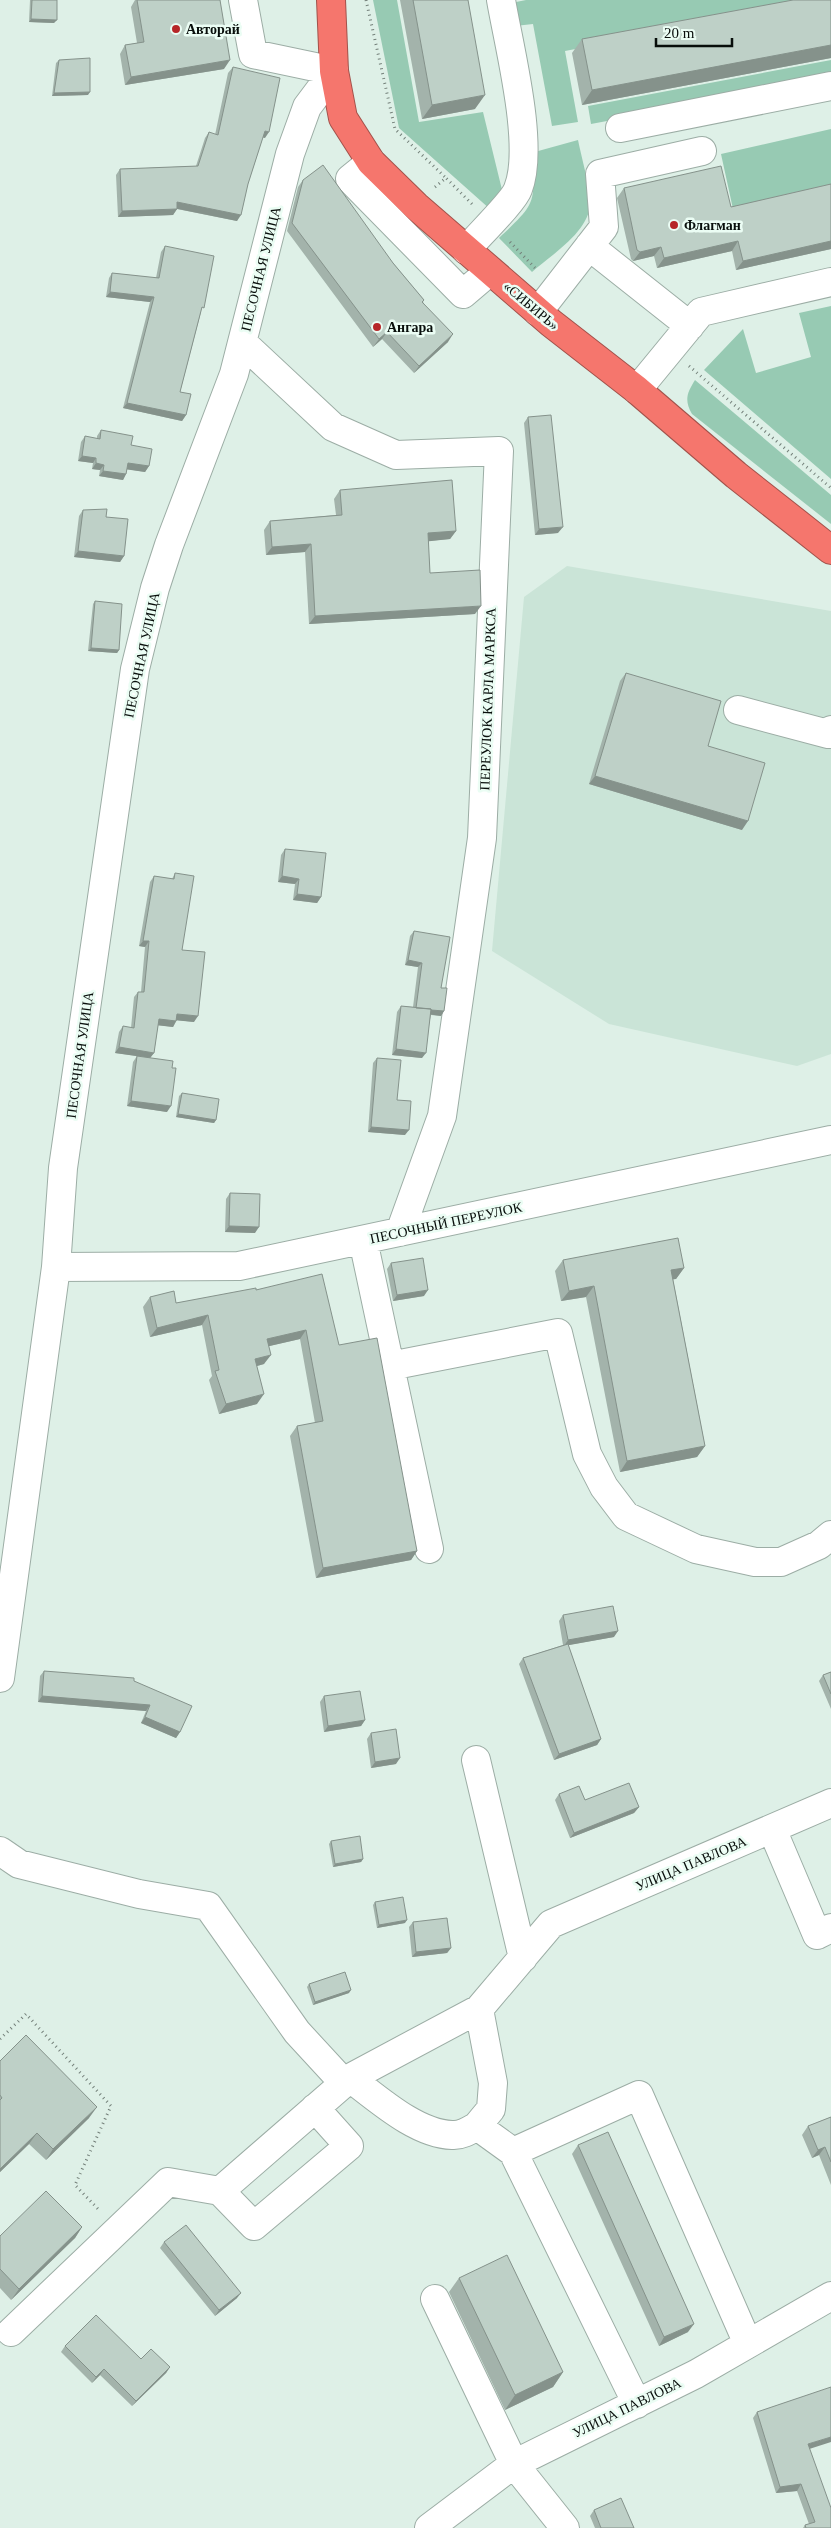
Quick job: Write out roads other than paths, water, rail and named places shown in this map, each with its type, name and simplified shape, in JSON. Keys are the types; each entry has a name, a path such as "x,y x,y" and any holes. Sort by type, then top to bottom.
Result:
{"highway":[{"name":"«СИБИРЬ»","path":"331,0 334,71 343,118 370,162 416,206 538,312 637,390 736,475 831,550"}],"street":[{"path":"243,0 253,54 334,71"},
{"path":"466,250 518,190 524,138 501,0"},
{"name":"ПЕСОЧНАЯ УЛИЦА","path":"0,1678 56,1267 63,1168 136,669 155,588 234,374 292,147 307,107 334,71"},
{"path":"620,128 831,86"},
{"path":"538,312 604,227 600,174 702,151"},
{"path":"370,162 350,179 464,294 490,271"},
{"path":"589,246 690,326"},
{"path":"637,390 701,312 831,282"},
{"name":"ПЕРЕУЛОК КАРЛА МАРКСА","path":"242,343 333,427 396,455 499,451 482,838 442,1116 400,1232"},
{"path":"738,710 828,734 831,730"},
{"name":"ПЕСОЧНЫЙ ПЕРЕУЛОК","path":"56,1267 239,1266 831,1140"},
{"path":"363,1240 429,1549"},
{"path":"390,1366 558,1333 587,1454 604,1487 626,1516 696,1549 755,1562 781,1562 819,1545 831,1534"},
{"path":"220,2191 347,2080 479,2009 523,1958 476,1760"},
{"name":"УЛИЦА ПАВЛОВА","path":"523,1958 551,1924 831,1803"},
{"path":"772,1829 817,1935 831,1928"},
{"path":"0,1851 19,1864 139,1894 208,1906 297,2032 347,2080 403,2117 426,2128 452,2135 466,2133 485,2119 491,2109 493,2083 479,2009"},
{"path":"513,2152 639,2095 748,2344"},
{"path":"11,2332 168,2182 220,2191 254,2226 349,2146 315,2108"},
{"path":"477,2126 513,2152 636,2404"},
{"name":"УЛИЦА ПАВЛОВА","path":"432,2527 514,2464 696,2374 831,2296"},
{"path":"435,2299 514,2464 565,2528"}],"place":[{"name":"Авторай","path":"176,29"},
{"name":"Флагман","path":"674,225"},
{"name":"Ангара","path":"377,327"}]}
